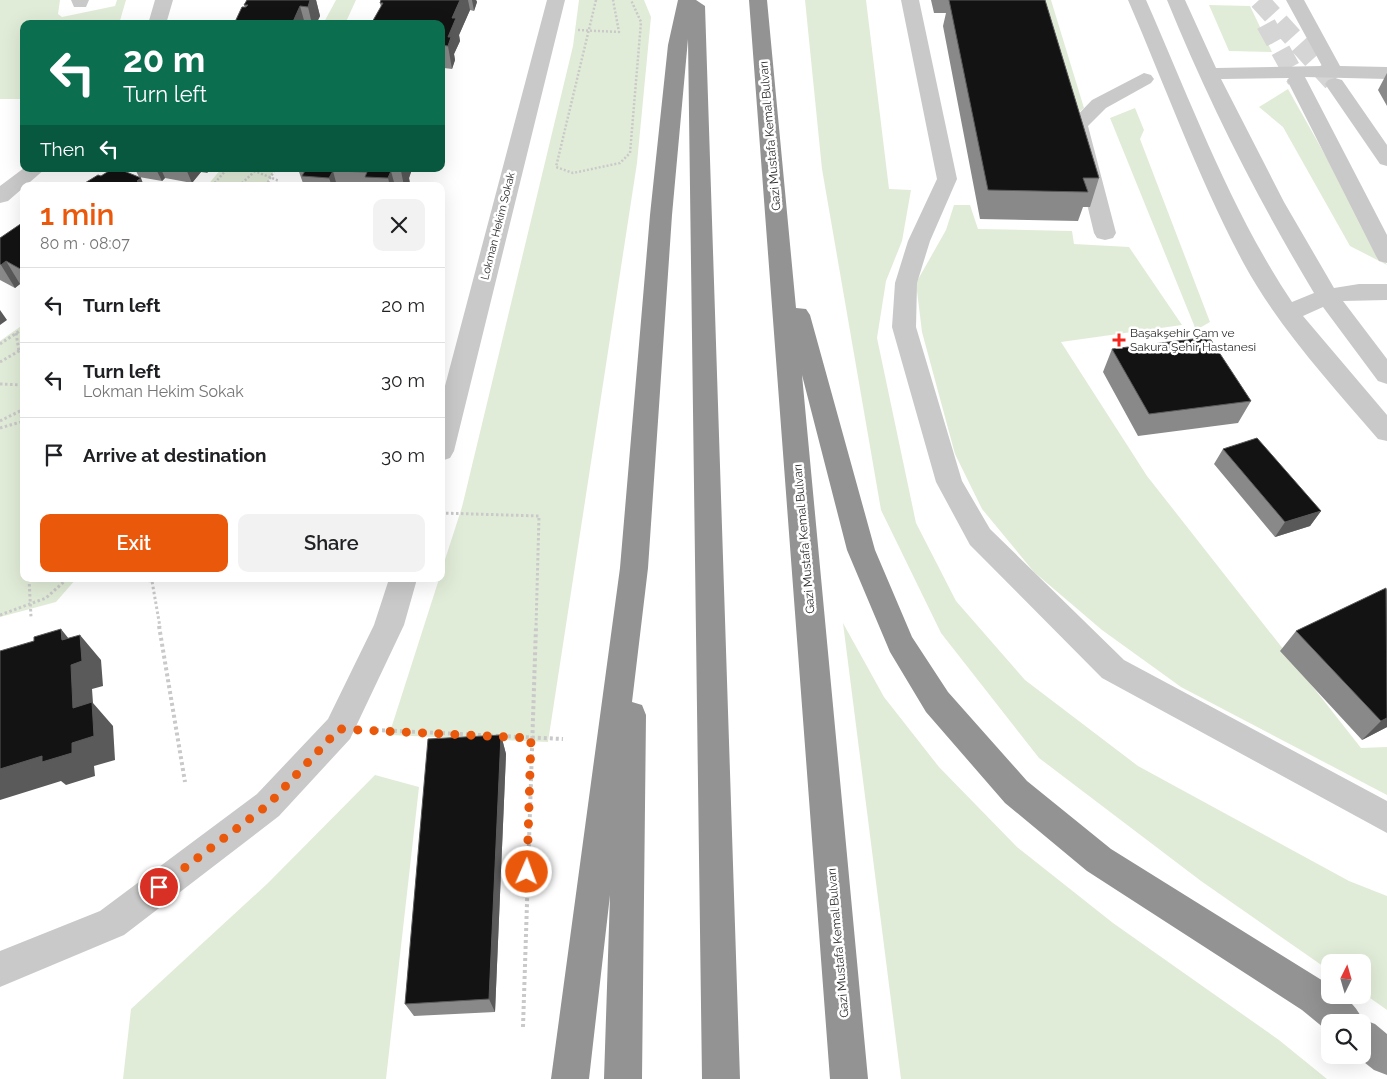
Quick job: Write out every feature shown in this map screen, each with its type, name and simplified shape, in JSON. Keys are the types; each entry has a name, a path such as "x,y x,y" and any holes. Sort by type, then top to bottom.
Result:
{"highway":[{"path":"570,1079 634,568 660,215 677,45 687,0"},
{"path":"695,0 721,1079"},
{"name":"Gazi Mustafa Kemal Bulvarı","path":"758,0 850,1079"},
{"path":"780,245 861,550 900,643 937,702 1016,792 1099,860 1315,997 1336,1014"},
{"path":"623,1079 634,568"},
{"path":"1371,1044 1387,1057"}],"street":[{"path":"158,20 164,0"},
{"name":"Lokman Hekim Sokak","path":"445,435 556,0"},
{"path":"910,0 947,179 919,241 906,283 904,327 949,482 980,537 1113,669 1225,728 1387,818"},
{"path":"1176,0 1209,74 1291,237 1326,295 1387,375"},
{"path":"1295,0 1335,78 1387,160"},
{"path":"1142,2 1245,245 1268,285 1288,313 1334,371 1387,432"},
{"path":"1209,74 1335,78 1387,74"},
{"path":"1105,232 1078,125 1099,104 1144,79"},
{"path":"1297,80 1387,256"},
{"path":"0,196 31,172"},
{"path":"1288,313 1326,295 1358,290 1387,292"},
{"path":"0,969 112,922 268,805 339,729 389,626 402,582"}],"path":[{"path":"596,0 556,167 573,173 620,163 630,153 641,22 631,0"},
{"path":"548,29 619,32 613,0"},
{"path":"216,182 224,172"},
{"path":"243,182 254,172"},
{"path":"257,172 278,181"},
{"path":"268,182 273,172"},
{"path":"0,344 20,330"},
{"path":"0,362 19,351 16,333"},
{"path":"0,384 20,384"},
{"path":"0,421 20,410"},
{"path":"0,428 20,423"},
{"path":"445,513 539,516 523,1027"},
{"path":"30,582 31,617"},
{"path":"0,615 31,606 61,588 65,582"},
{"path":"152,582 185,782"},
{"path":"339,729 563,739"}],"green space":[{"path":"0,0 60,0 58,14 62,17 115,6 117,0 126,0 120,20 20,20 20,99 0,99"},
{"path":"336,0 356,0 347,20 325,20"},
{"path":"579,0 644,0 651,17 637,163 548,742 389,735 438,582 445,582 445,560 462,507 573,46"},
{"path":"805,0 866,0 889,189 911,190 902,241 886,281 877,338 916,523 956,601 1025,680 1138,766 1349,881 1387,896 1387,1010 1371,999 1371,954 1321,954 1321,965 1201,881 1039,758 941,633 881,510 822,169"},
{"path":"1037,0 1051,0 1084,108 1071,119"},
{"path":"1209,5 1250,6 1272,52 1229,51"},
{"path":"1288,89 1387,265 1350,246 1283,127 1259,107"},
{"path":"1135,108 1144,130 1140,139 1210,322 1196,330 1110,118"},
{"path":"219,172 273,172 268,182 210,182"},
{"path":"954,205 970,205 978,229 1072,231 1074,244 1129,247 1182,325 1061,342 1147,476 1361,748 1387,747 1387,795 1181,687 1102,630 1034,572 982,509 955,454 922,332 916,283 946,230"},
{"path":"20,327 20,582 73,582 56,602 0,617 0,341"},
{"path":"843,623 884,697 939,767 1017,847 1113,923 1279,1040 1327,1079 901,1079"},
{"path":"375,775 419,787 386,1079 123,1079 131,1009 268,883"}],"building":[{"path":"247,0 310,0 308,7 300,6 294,20 236,20 242,7 248,5 244,5"},
{"path":"381,0 460,0 452,18 456,18 448,37 451,37 448,46 445,46 445,20 373,20 383,3 380,3"},
{"path":"949,0 1045,0 1099,178 1083,178 1088,192 988,190"},
{"path":"107,172 126,172 141,178 137,181 139,182 87,182 98,175 101,176"},
{"path":"304,172 332,172 329,178 302,176"},
{"path":"367,172 391,172 388,178 365,177"},
{"path":"20,224 20,269 6,261 0,264 0,238"},
{"path":"1209,337 1251,401 1149,414 1112,349"},
{"path":"1257,438 1321,511 1285,522 1223,449"},
{"path":"1386,588 1387,718 1381,721 1296,631"},
{"path":"61,629 62,640 80,635 82,661 71,665 73,708 92,702 94,736 72,743 72,753 42,762 42,756 0,769 0,651 34,641 34,637"},
{"path":"501,735 489,999 405,1004 428,739"}],"tunnel":[{"path":"1259,0 1335,84"},
{"path":"1266,24 1297,80"}],"place":[{"name":"Başakşehir Çam ve Sakura Şehir Hastanesi","path":"1119,340"}],"route":[{"path":"159,887 268,805 339,729 531,738 527,872"}]}
